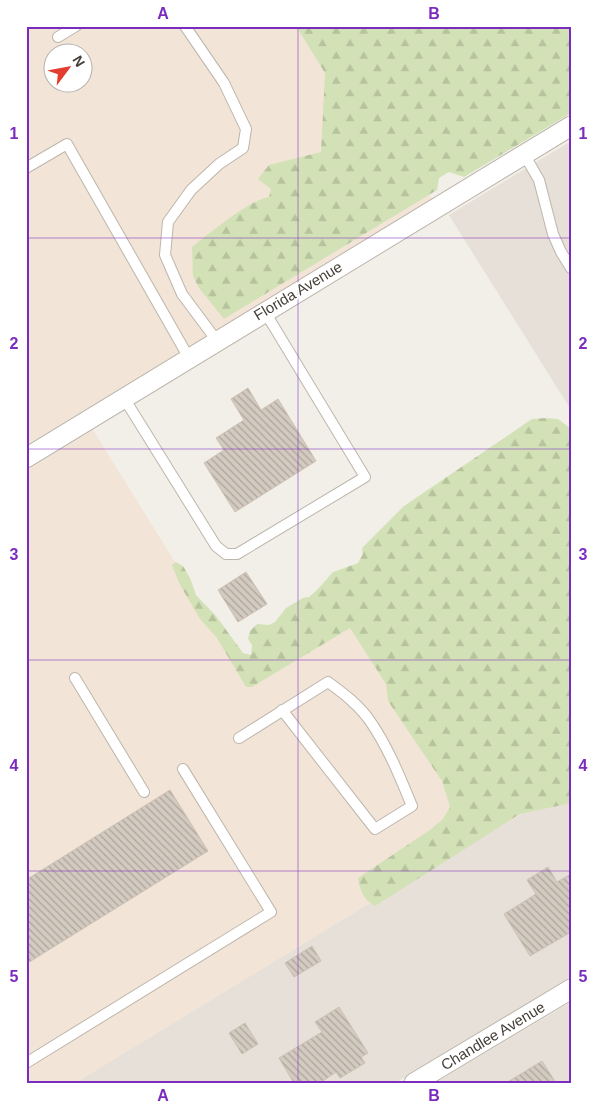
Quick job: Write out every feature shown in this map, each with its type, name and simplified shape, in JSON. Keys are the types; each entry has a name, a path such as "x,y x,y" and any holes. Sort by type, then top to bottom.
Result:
{"street":[{"name":"Florida Avenue","path":"26,458 571,126"},
{"name":"Chandlee Avenue","path":"414,1083 571,989"}],"lane":[{"path":"58,37 76,26"},
{"path":"185,26 224,83 246,129 243,148 219,164 190,190 168,222 166,254 182,294 217,341"},
{"path":"26,168 67,144 189,358"},
{"path":"524,154 540,180 553,234 568,257 571,268"},
{"path":"124,398 216,546 226,554 237,554 264,539 365,477 265,312"},
{"path":"75,678 144,792"},
{"path":"239,738 282,710 328,682 345,694 370,721 396,769 412,806 375,830 282,710"},
{"path":"26,1063 271,912 183,769"}],"shaded area":[{"path":"26,26 324,26 432,199 26,445"},
{"path":"571,141 571,410 449,215"},
{"path":"93,430 242,670 571,467 571,785 360,909 75,1083 26,1083 26,471"},
{"path":"571,785 571,977 395,1083 75,1083 360,909"},
{"path":"571,1002 571,1083 435,1083"}],"green space":[{"path":"296,26 571,26 571,113 464,177 449,172 439,178 437,190 224,319 199,288 193,276 192,247 240,211 261,199 269,197 271,189 258,179 269,165 321,152 325,73"},
{"path":"532,419 558,419 571,429 571,803 520,814 375,906 363,895 358,878 430,830 443,819 450,807 442,781 388,701 386,684 350,628 252,687 246,687 217,638 200,619 179,583 172,565 176,562 183,566 196,595 216,616 243,653 251,655 252,645 248,639 250,631 257,624 269,625 275,622 286,608 303,598 309,597 333,572 358,563 363,554 362,548 404,506"}],"building":[{"path":"248,388 261,410 278,399 316,461 235,512 204,463 224,450 216,438 244,420 231,399"},
{"path":"246,572 267,604 238,622 218,590"},
{"path":"170,790 208,851 26,964 26,880"},
{"path":"548,867 557,882 571,874 571,932 530,956 504,914 536,894 527,880"},
{"path":"312,946 321,961 294,977 285,963"},
{"path":"339,1007 368,1053 361,1057 365,1063 340,1078 336,1072 320,1083 294,1083 279,1058 322,1032 315,1022"},
{"path":"245,1023 258,1044 242,1054 229,1033"},
{"path":"542,1061 556,1083 506,1083"}]}
